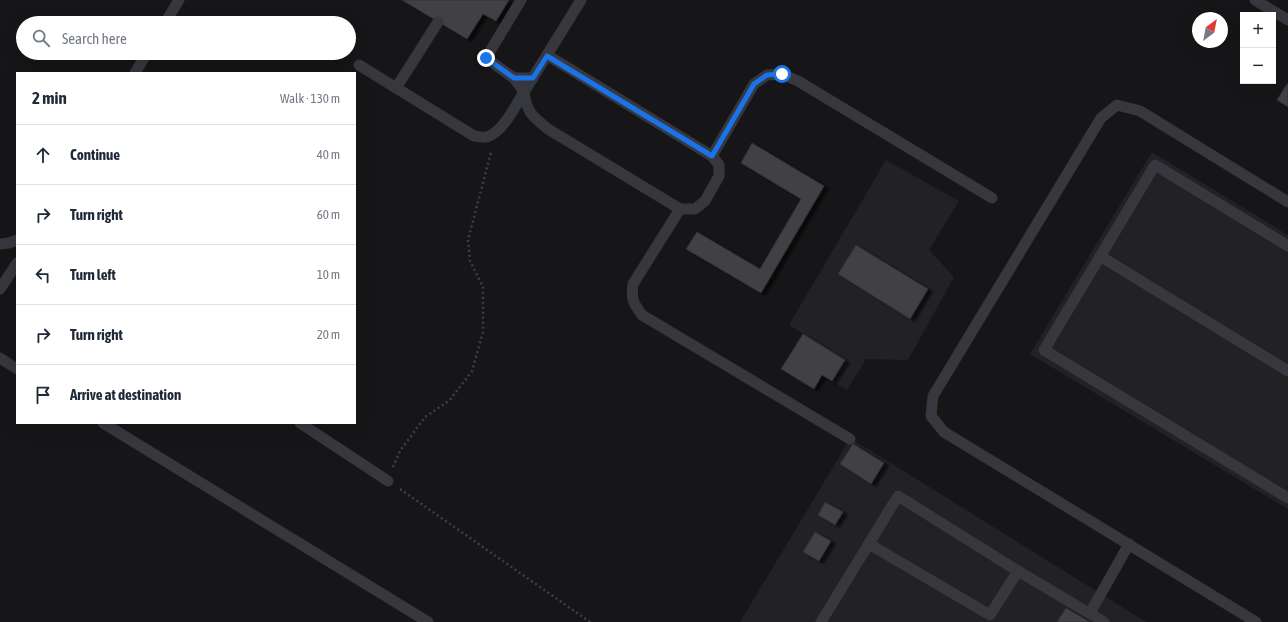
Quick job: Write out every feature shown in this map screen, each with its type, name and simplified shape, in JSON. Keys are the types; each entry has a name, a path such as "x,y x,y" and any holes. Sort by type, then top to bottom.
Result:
{"lane":[{"path":"169,16 179,0"},
{"path":"521,0 486,58 514,78 524,92 526,107 533,117 548,129 680,209 695,209 705,201 719,176 719,165 712,156 547,56"},
{"path":"359,65 474,136 486,137 496,132 506,120 581,0"},
{"path":"1255,0 1288,20"},
{"path":"396,88 438,22"},
{"path":"136,72 143,60"},
{"path":"712,156 754,84 767,75 782,74 798,81 992,198"},
{"path":"514,78 533,78"},
{"path":"1256,622 944,432 931,416 933,396 1101,118 1117,105 1140,111 1288,202"},
{"path":"1288,246 1155,165 1044,350 1288,498"},
{"path":"680,209 633,284 631,294 634,304 642,315 850,439"},
{"path":"0,244 16,240"},
{"path":"1100,256 1288,371"},
{"path":"0,289 16,265"},
{"path":"0,358 16,368"},
{"path":"105,424 428,622"},
{"path":"302,424 388,481"},
{"path":"821,622 898,496 1018,571 1104,622"},
{"path":"869,544 988,619 1018,571"},
{"path":"1090,613 1129,544"}],"path":[{"path":"496,132 468,240 470,261 483,287 483,332 472,371 450,400 425,417 400,451 388,481 590,622"}],"shaded area":[{"path":"1152,152 1288,235 1288,509 1030,354"},
{"path":"886,160 959,201 929,250 954,277 908,360 866,359 847,390 832,381 845,360 789,325"},
{"path":"850,439 870,450 1146,622 740,622"}],"building":[{"path":"402,0 509,0 496,21 483,14 467,39"},
{"path":"1288,84 1288,107 1277,100"},
{"path":"752,143 824,186 761,293 686,249 697,232 760,269 801,199 741,163"},
{"path":"856,245 928,289 910,319 838,274"},
{"path":"803,334 845,360 832,381 822,375 814,389 781,369"},
{"path":"853,444 884,463 871,484 840,464"},
{"path":"825,502 843,512 835,525 818,515"},
{"path":"815,532 831,541 819,561 803,552"},
{"path":"1066,608 1090,622 1057,622"}],"route":[{"path":"486,58 514,78 533,78 547,56 712,156 754,84 767,75 782,74"}]}
